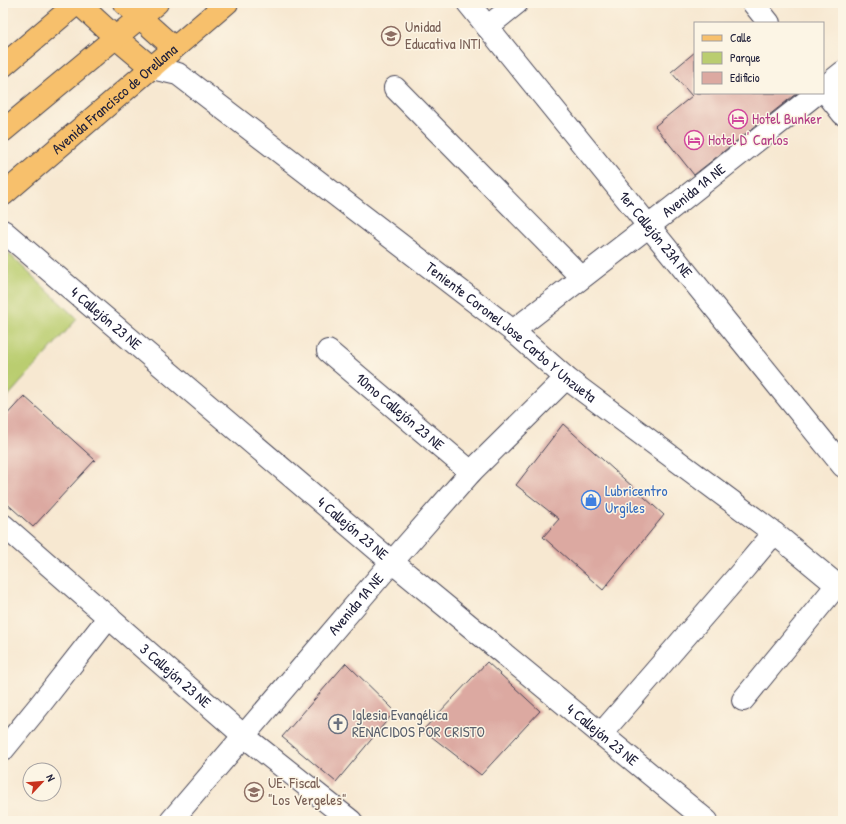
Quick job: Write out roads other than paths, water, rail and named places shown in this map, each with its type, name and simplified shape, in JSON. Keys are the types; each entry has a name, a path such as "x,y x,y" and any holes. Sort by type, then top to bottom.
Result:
{"main road":[{"path":"3,66 78,3 152,68"},
{"path":"3,131 115,37 132,10 157,3"},
{"name":"Avenida Francisco de Orellana","path":"3,195 227,3"},
{"path":"132,10 174,48"}],"street":[{"name":"1er Callejón 23A NE","path":"468,3 843,466"},
{"path":"487,27 517,3"},
{"path":"753,3 769,22"},
{"path":"174,48 178,74"},
{"name":"Teniente Coronel Jose Carbo Y Unzueta","path":"152,68 178,74 513,331 566,378 774,533 840,587"},
{"path":"824,87 843,72"},
{"path":"395,88 581,277"},
{"path":"824,89 843,114"},
{"name":"Avenida 1A NE","path":"513,331 816,94"},
{"name":"4 Callejón 23 NE","path":"3,231 392,562 707,821"},
{"name":"10mo Callejón 23 NE","path":"328,351 471,472"},
{"name":"Avenida 1A NE","path":"171,821 392,562 471,472 566,378"},
{"name":"3 Callejón 23 NE","path":"3,525 244,736 351,821"},
{"path":"601,734 774,533"},
{"path":"743,700 840,587"},
{"path":"3,750 109,618"}],"place":[{"name":"Unidad Educativa INTI","path":"391,36"},
{"name":"Hotel Bunker","path":"738,119"},
{"name":"Hotel D' Carlos","path":"694,140"},
{"name":"Lubricentro Urgiles","path":"591,500"},
{"name":"Iglesia Evangélica RENACIDOS POR CRISTO","path":"338,724"},
{"name":"UE. Fiscal \"Los Vergeles\"","path":"254,792"}]}
